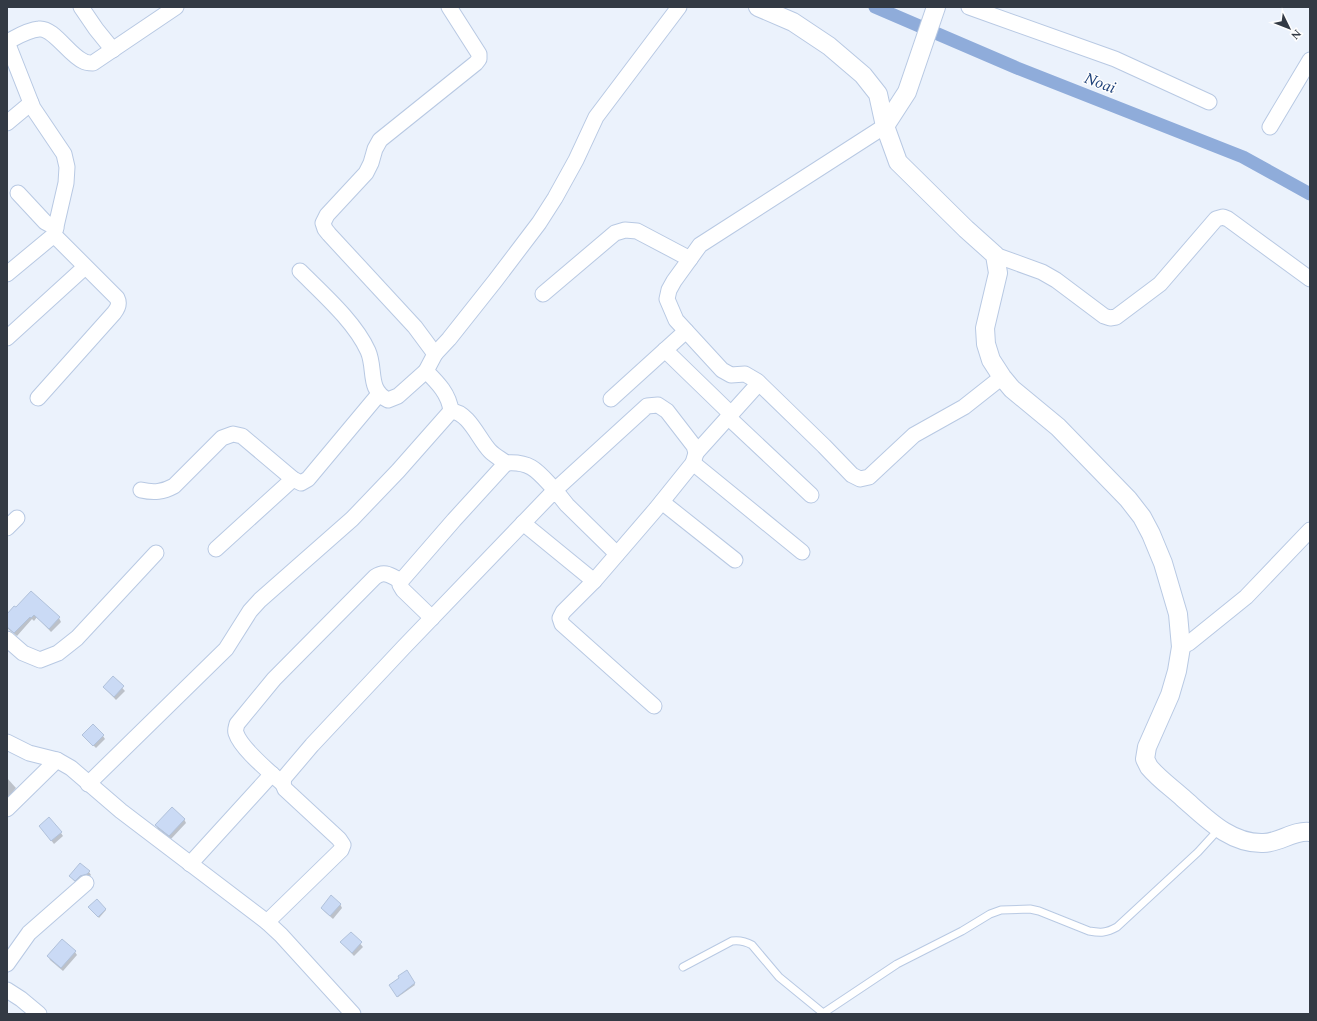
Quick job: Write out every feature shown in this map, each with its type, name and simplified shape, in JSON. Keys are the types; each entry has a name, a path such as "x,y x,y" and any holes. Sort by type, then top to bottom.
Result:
{"street":[{"path":"82,7 96,29 113,50"},
{"path":"7,274 55,231 66,183 67,167 64,154 31,103 7,42 30,30 40,28 48,30 75,56 84,62 93,63 176,7"},
{"path":"435,354 415,327 329,234 323,223 327,215 366,173 380,140 479,59 479,54 475,47 449,7"},
{"path":"300,271 334,305 362,340 369,354 376,391 388,400 398,396 426,371 435,354 449,339 495,281 538,223 555,198 576,160 596,118 679,7"},
{"path":"758,7 793,22 829,46 863,75 878,94 885,126 898,162 966,229 995,255 1042,272 1056,280 1104,316 1110,318 1116,317 1160,284 1216,218 1223,217 1228,219 1310,279"},
{"path":"936,7 907,92 885,126 700,245 674,280 669,290 667,299 676,320 722,370 731,375 745,374 759,383 852,475 860,479 869,477 914,435 964,407 1002,377"},
{"path":"969,7 1116,59 1209,102"},
{"path":"1270,126 1310,60"},
{"path":"7,123 31,103"},
{"path":"18,193 55,231 85,267 117,298 119,302 114,313 38,398"},
{"path":"543,294 615,233 625,230 638,231 690,259"},
{"path":"995,255 998,273 985,328 986,344 991,360 1012,389 1058,427 1128,498 1142,517 1163,563 1178,614 1181,647 1170,695 1147,747 1146,759 1149,767 1219,829 1241,840 1252,843 1265,843 1276,841 1302,831 1310,832"},
{"path":"7,338 85,267"},
{"path":"611,399 686,331"},
{"path":"665,350 811,495"},
{"path":"426,371 444,390 450,403 451,412"},
{"path":"654,706 562,624 560,618 563,612 594,581 662,502 694,458 759,383"},
{"path":"141,490 153,492 166,490 174,486 222,438 232,434 242,436 292,479 301,483 308,479 379,394"},
{"path":"190,864 278,779 284,778 312,745 555,490 647,406 658,405 667,411 694,446 694,458 802,552"},
{"path":"88,784 226,649 250,611 260,600 352,519 451,412 462,414 490,451 506,463"},
{"path":"432,618 403,590 400,585 401,581 506,463 515,462 525,464 535,469 567,505 617,554"},
{"path":"216,549 292,479"},
{"path":"662,502 735,560"},
{"path":"523,523 594,581"},
{"path":"1181,647 1189,643 1246,597 1310,530"},
{"path":"7,639 23,654 40,660 58,653 77,638 156,553"},
{"path":"267,922 341,850 343,845 339,839 285,789 278,779 246,748 238,738 235,731 237,724 274,679 375,577 380,573 385,573 401,581"},
{"path":"7,742 29,752 57,760 71,768 121,811 267,922 281,935 354,1014"},
{"path":"7,809 57,760"},
{"path":"7,964 30,933 86,883"},
{"path":"7,990 39,1014"}],"lane":[{"path":"683,967 732,941 746,941 752,945 779,977 822,1014 897,964 962,932 990,914 1001,910 1030,909 1039,911 1089,931 1107,932 1117,927 1198,852 1219,829"}],"building":[{"path":"31,591 60,617 49,629 34,615 14,633 7,627 7,614"},
{"path":"113,676 124,686 114,697 103,687"},
{"path":"93,724 104,735 93,746 82,735"},
{"path":"172,807 185,819 169,836 155,825"},
{"path":"49,817 62,832 51,841 39,826"},
{"path":"80,863 90,871 87,874 80,876 75,881 69,876"},
{"path":"331,895 341,904 330,916 321,908"},
{"path":"97,899 106,909 98,917 88,907"},
{"path":"351,932 362,942 352,953 340,942"},
{"path":"62,939 76,951 61,968 47,956"},
{"path":"407,970 415,983 397,997 389,985"}],"waterway":[{"name":"Noai","path":"875,7 1017,68 1243,157 1310,194"}]}
